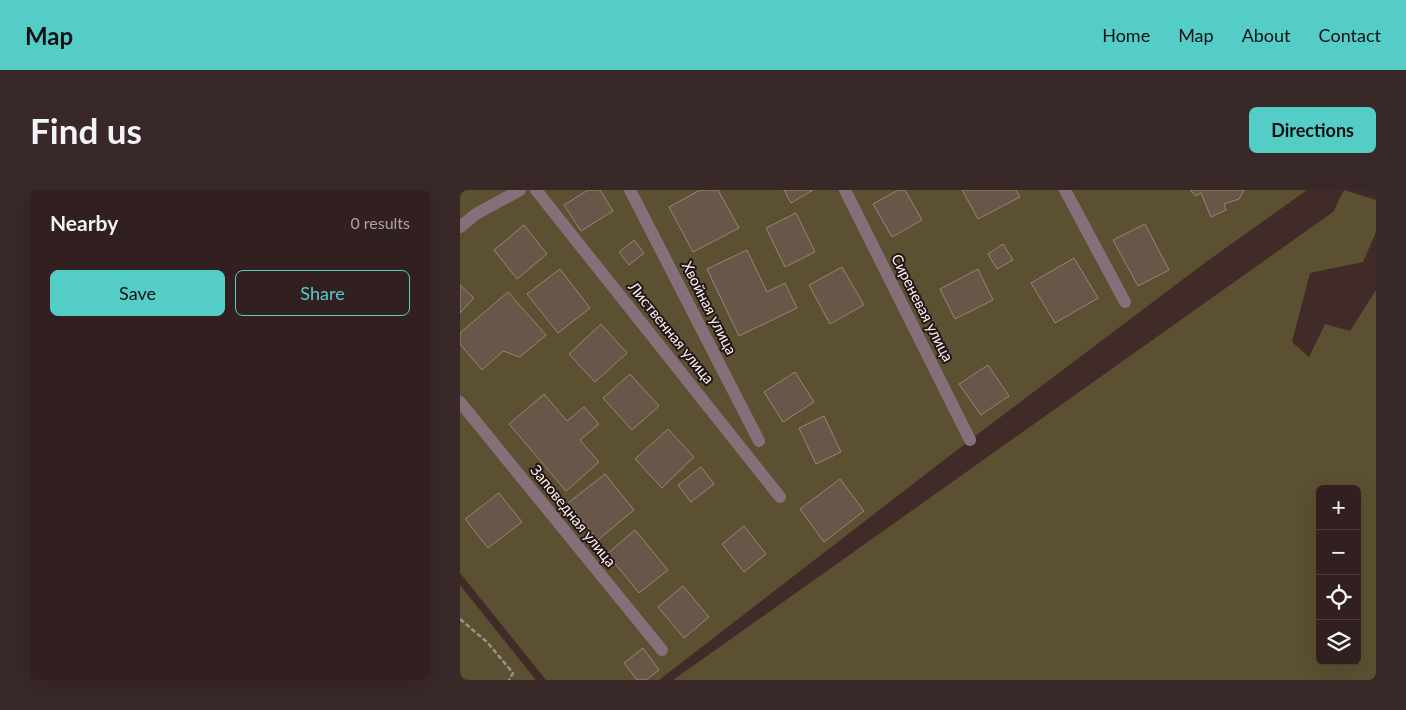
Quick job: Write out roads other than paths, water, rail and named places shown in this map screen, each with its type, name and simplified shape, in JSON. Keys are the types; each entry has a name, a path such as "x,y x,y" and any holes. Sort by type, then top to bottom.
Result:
{"street":[{"path":"460,227 476,214 520,190"},
{"name":"Лиственная улица","path":"536,190 780,497"},
{"name":"Хвойная улица","path":"630,190 759,441"},
{"name":"Сиреневая улица","path":"845,190 970,440"},
{"path":"1064,190 1126,302"},
{"name":"Заповедная улица","path":"460,402 662,650"}]}
